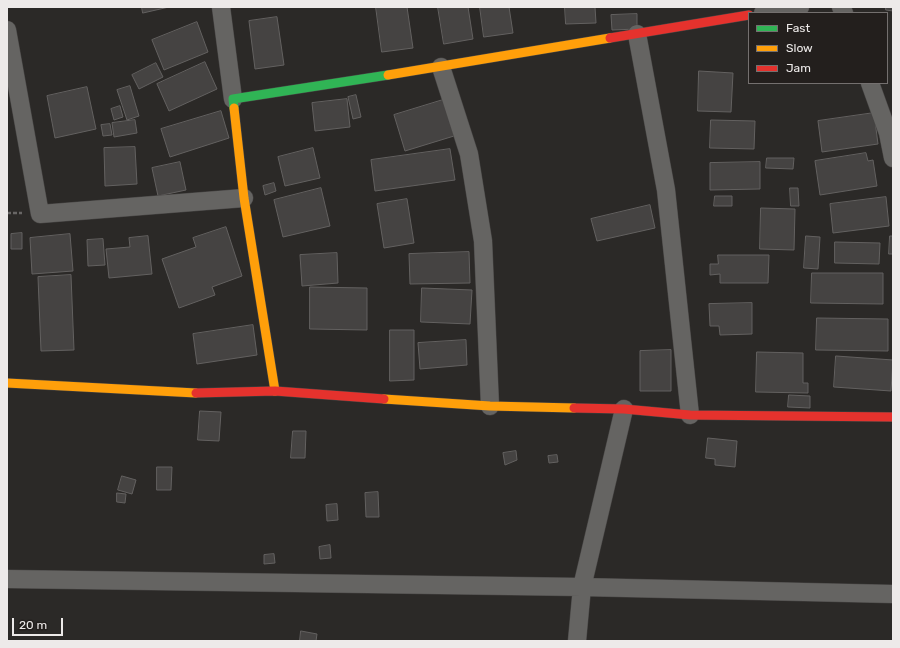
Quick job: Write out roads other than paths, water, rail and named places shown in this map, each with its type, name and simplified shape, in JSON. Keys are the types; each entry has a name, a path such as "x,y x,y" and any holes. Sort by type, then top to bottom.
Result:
{"street":[{"path":"221,7 244,198 276,391"},
{"path":"770,12 800,7"},
{"path":"233,99 441,67 748,15"},
{"path":"7,30 40,214 244,198"},
{"path":"637,34 666,190 690,415"},
{"path":"441,67 469,154 483,241 490,406"},
{"path":"870,84 888,133 893,158"},
{"path":"7,383 192,394 276,391 490,406 624,409 690,415 893,418"},
{"path":"577,641 582,587 624,409"},
{"path":"7,579 582,587 893,594"}]}
